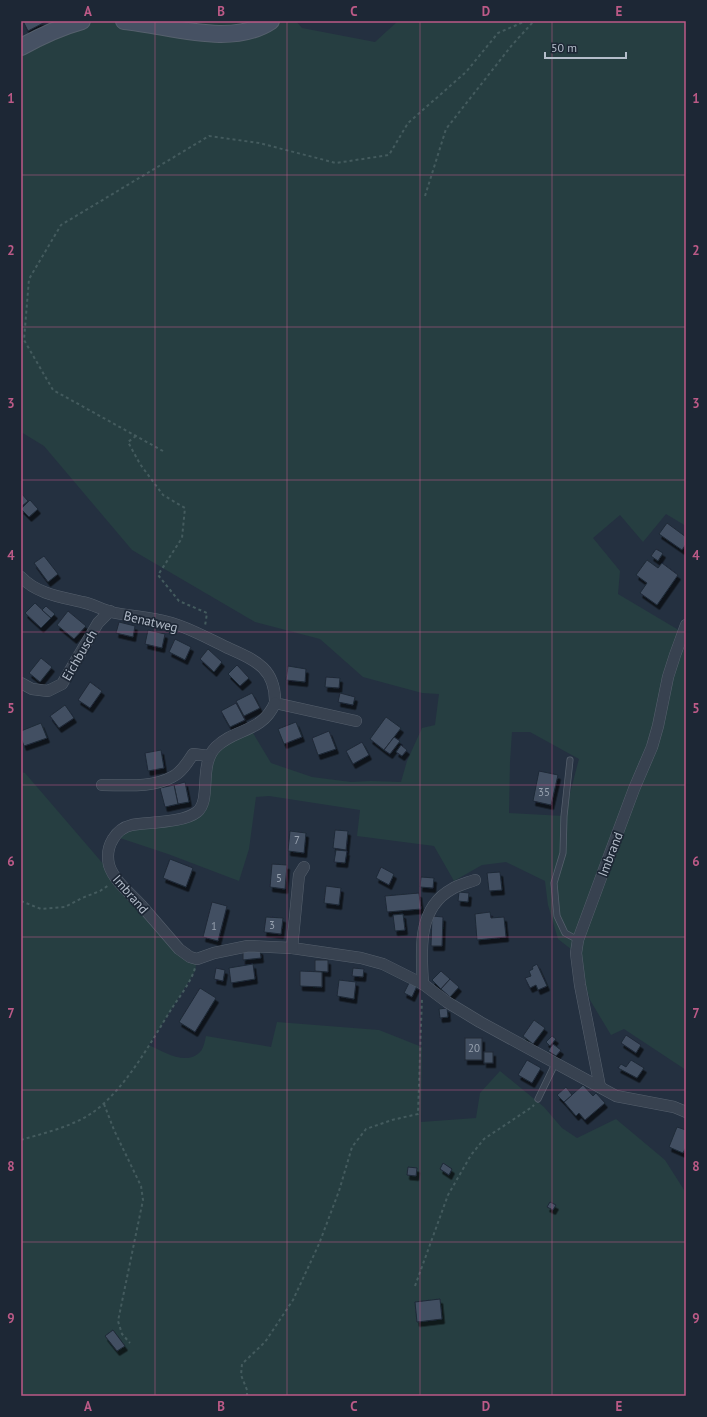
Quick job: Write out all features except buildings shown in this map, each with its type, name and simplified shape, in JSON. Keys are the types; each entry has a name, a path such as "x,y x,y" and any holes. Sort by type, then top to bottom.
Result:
{"street":[{"path":"21,47 40,36 82,21"},
{"path":"124,21 220,34 246,32 271,21"},
{"name":"Benatweg","path":"21,577 42,592 84,602 110,612 169,622 241,653 263,666 272,679 276,691 275,703"},
{"name":"Eichbusch","path":"21,683 32,690 48,691 62,684 70,673 98,623 110,612"},
{"name":"Imbrand","path":"600,1088 577,970 576,953 578,940 634,789 652,747 668,677 686,625"},
{"path":"102,785 154,784 174,777 186,765 193,754 209,756 223,741 263,721 271,712 275,703 356,721"},
{"name":"Imbrand","path":"197,959 190,957 179,949 117,880 109,865 108,848 114,836 122,828 131,825 186,818 197,812 203,803 205,773 209,756"},
{"path":"292,948 299,875 304,867"},
{"path":"423,984 421,948 429,913 437,901 451,889 475,880"},
{"path":"197,959 214,953 248,946 292,948 361,958 383,964 423,984 447,1002 480,1022 616,1096 674,1107 686,1112"}],"lane":[{"path":"570,760 564,816 563,853 554,883 557,916 565,933 578,940"},
{"path":"538,1099 555,1064"}],"path":[{"path":"163,451 53,390 24,340 29,279 61,225 210,136 259,143 336,163 389,155 408,123 466,72 498,33 526,21"},
{"path":"425,196 446,128 512,45 534,21"},
{"path":"136,436 128,442 140,464 163,495 185,508 182,538 158,575 179,601 207,613 204,636"},
{"path":"21,901 41,909 65,907 82,898 100,892 117,880"},
{"path":"21,1140 67,1126 90,1114 104,1104 123,1083 153,1039 195,971 197,959"},
{"path":"247,1396 247,1390 241,1375 242,1364 265,1342 293,1300 321,1237 339,1191 352,1147 366,1129 392,1120 418,1114 423,984"},
{"path":"415,1286 448,1196 471,1155 484,1139 532,1108 538,1099"},
{"path":"104,1104 114,1130 141,1186 143,1200 118,1321 122,1334 130,1343"}],"green space":[{"path":"82,21 296,21 302,28 375,42 398,21 686,21 686,526 666,514 643,542 620,515 593,538 620,571 618,594 682,632 686,625 686,1070 624,1029 611,1035 590,1000 576,953 558,939 548,905 545,881 506,862 482,865 454,881 434,846 357,836 360,810 269,796 256,797 249,849 239,881 168,854 114,836 122,829 197,812 209,756 250,728 271,763 312,777 351,782 401,782 407,761 422,728 435,725 439,694 422,693 363,677 320,639 255,622 132,550 44,446 21,432 21,47","holes":["512,732 530,732 579,759 564,816 509,813"]},
{"path":"21,772 25,773 117,880 197,959 195,971 149,1045 175,1057 189,1058 195,1056 201,1051 204,1046 206,1036 271,1047 277,1022 379,1030 422,1047 421,1122 476,1118 480,1093 500,1071 544,1107 562,1128 577,1138 616,1119 665,1160 686,1193 686,1396 21,1396"}]}
